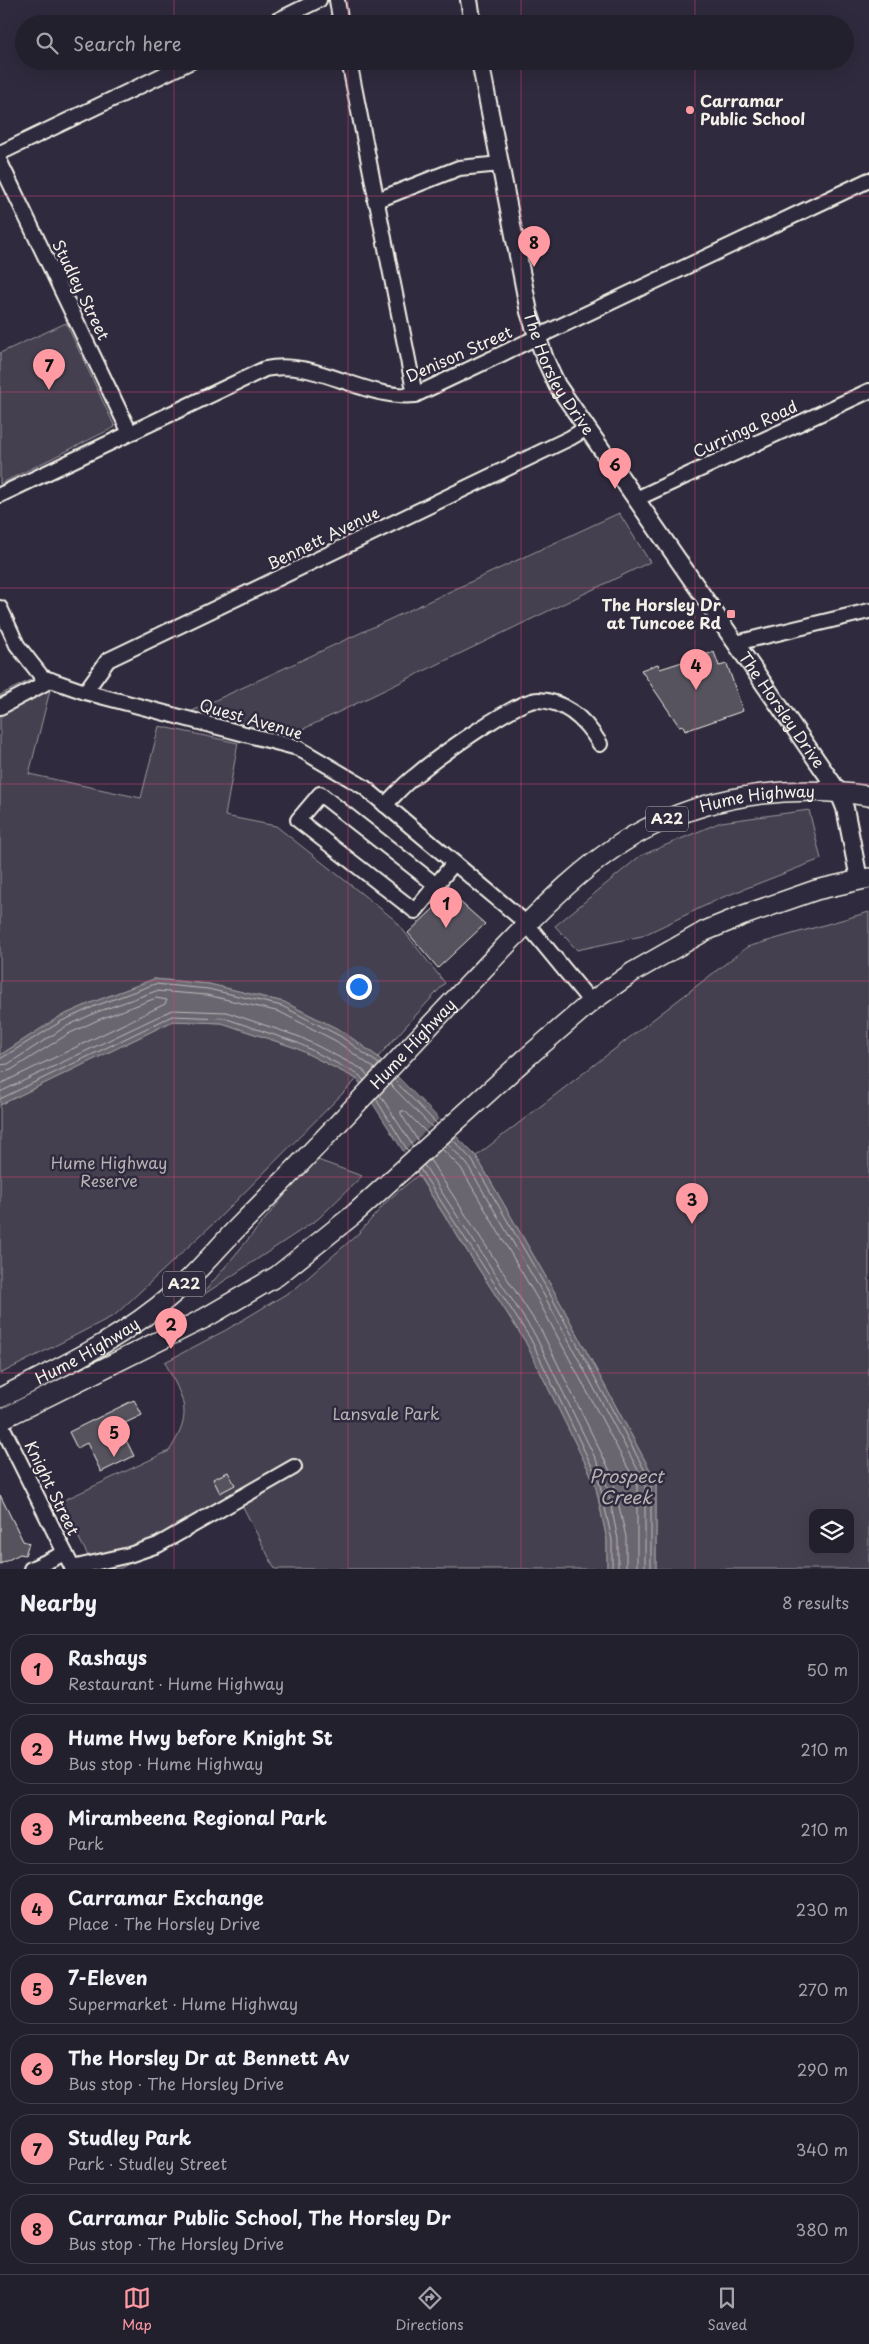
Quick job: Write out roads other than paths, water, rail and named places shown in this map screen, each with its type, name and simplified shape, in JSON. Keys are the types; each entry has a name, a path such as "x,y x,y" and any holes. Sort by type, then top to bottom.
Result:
{"highway":[{"name":"Hume Highway","path":"0,1398 93,1350 149,1313 194,1274 526,923 604,856 652,826 689,810 734,798 786,791 838,791 869,796"},
{"name":"Hume Highway","path":"0,1421 157,1343 250,1293 305,1256 379,1191 475,1102 591,1002 633,972 704,931 784,900 864,878"}],"main road":[{"path":"469,0 472,15"},
{"name":"The Horsley Drive","path":"482,70 529,312 537,338 557,385 838,791 864,878"}],"street":[{"path":"288,15 319,0"},
{"path":"337,0 340,15"},
{"path":"0,153 173,70"},
{"path":"350,70 415,395"},
{"name":"Studley Street","path":"0,162 130,434"},
{"path":"375,201 459,168 501,164"},
{"name":"Denison Street","path":"0,496 253,374 278,366 303,368 392,395 415,395 869,180"},
{"name":"Curringa Road","path":"636,499 869,391"},
{"name":"Bennett Avenue","path":"85,692 108,660 561,443 587,428"},
{"name":"Quest Avenue","path":"0,608 17,645 42,677 85,692 298,748 364,787 526,923 591,1002"},
{"path":"736,643 869,610"},
{"path":"0,707 52,680"},
{"path":"385,804 415,775 502,714 525,702 548,701 572,711 583,720 600,744"},
{"path":"436,885 320,794 298,820 415,911 454,863"},
{"name":"Knight Street","path":"0,1421 73,1568"},
{"path":"73,1568 129,1555 158,1545 294,1467"},
{"path":"30,1569 65,1552"}],"water":[{"name":"Prospect Creek","path":"154,979 209,984 284,1002 342,1031 378,1057 476,1156 554,1291 656,1481 656,1569 607,1569 607,1540 595,1483 525,1341 357,1079 296,1048 222,1023 173,1021 0,1105 0,1055 59,1017"}],"place":[{"name":"Carramar Public School","path":"690,110"},
{"name":"Carramar Public School, The Horsley Dr","path":"534,267"},
{"name":"Studley Park","path":"49,390"},
{"name":"The Horsley Dr at Bennett Av","path":"615,489"},
{"name":"The Horsley Dr at Tuncoee Rd","path":"731,614"},
{"name":"Carramar Exchange","path":"696,690"},
{"name":"Rashays","path":"446,928"},
{"name":"Mirambeena Regional Park","path":"692,1224"},
{"name":"Hume Hwy before Knight St","path":"171,1349"},
{"name":"7-Eleven","path":"114,1457"}],"park label":[{"name":"Hume Highway Reserve","path":"109,1172"},
{"name":"Lansvale Park","path":"386,1414"}]}
